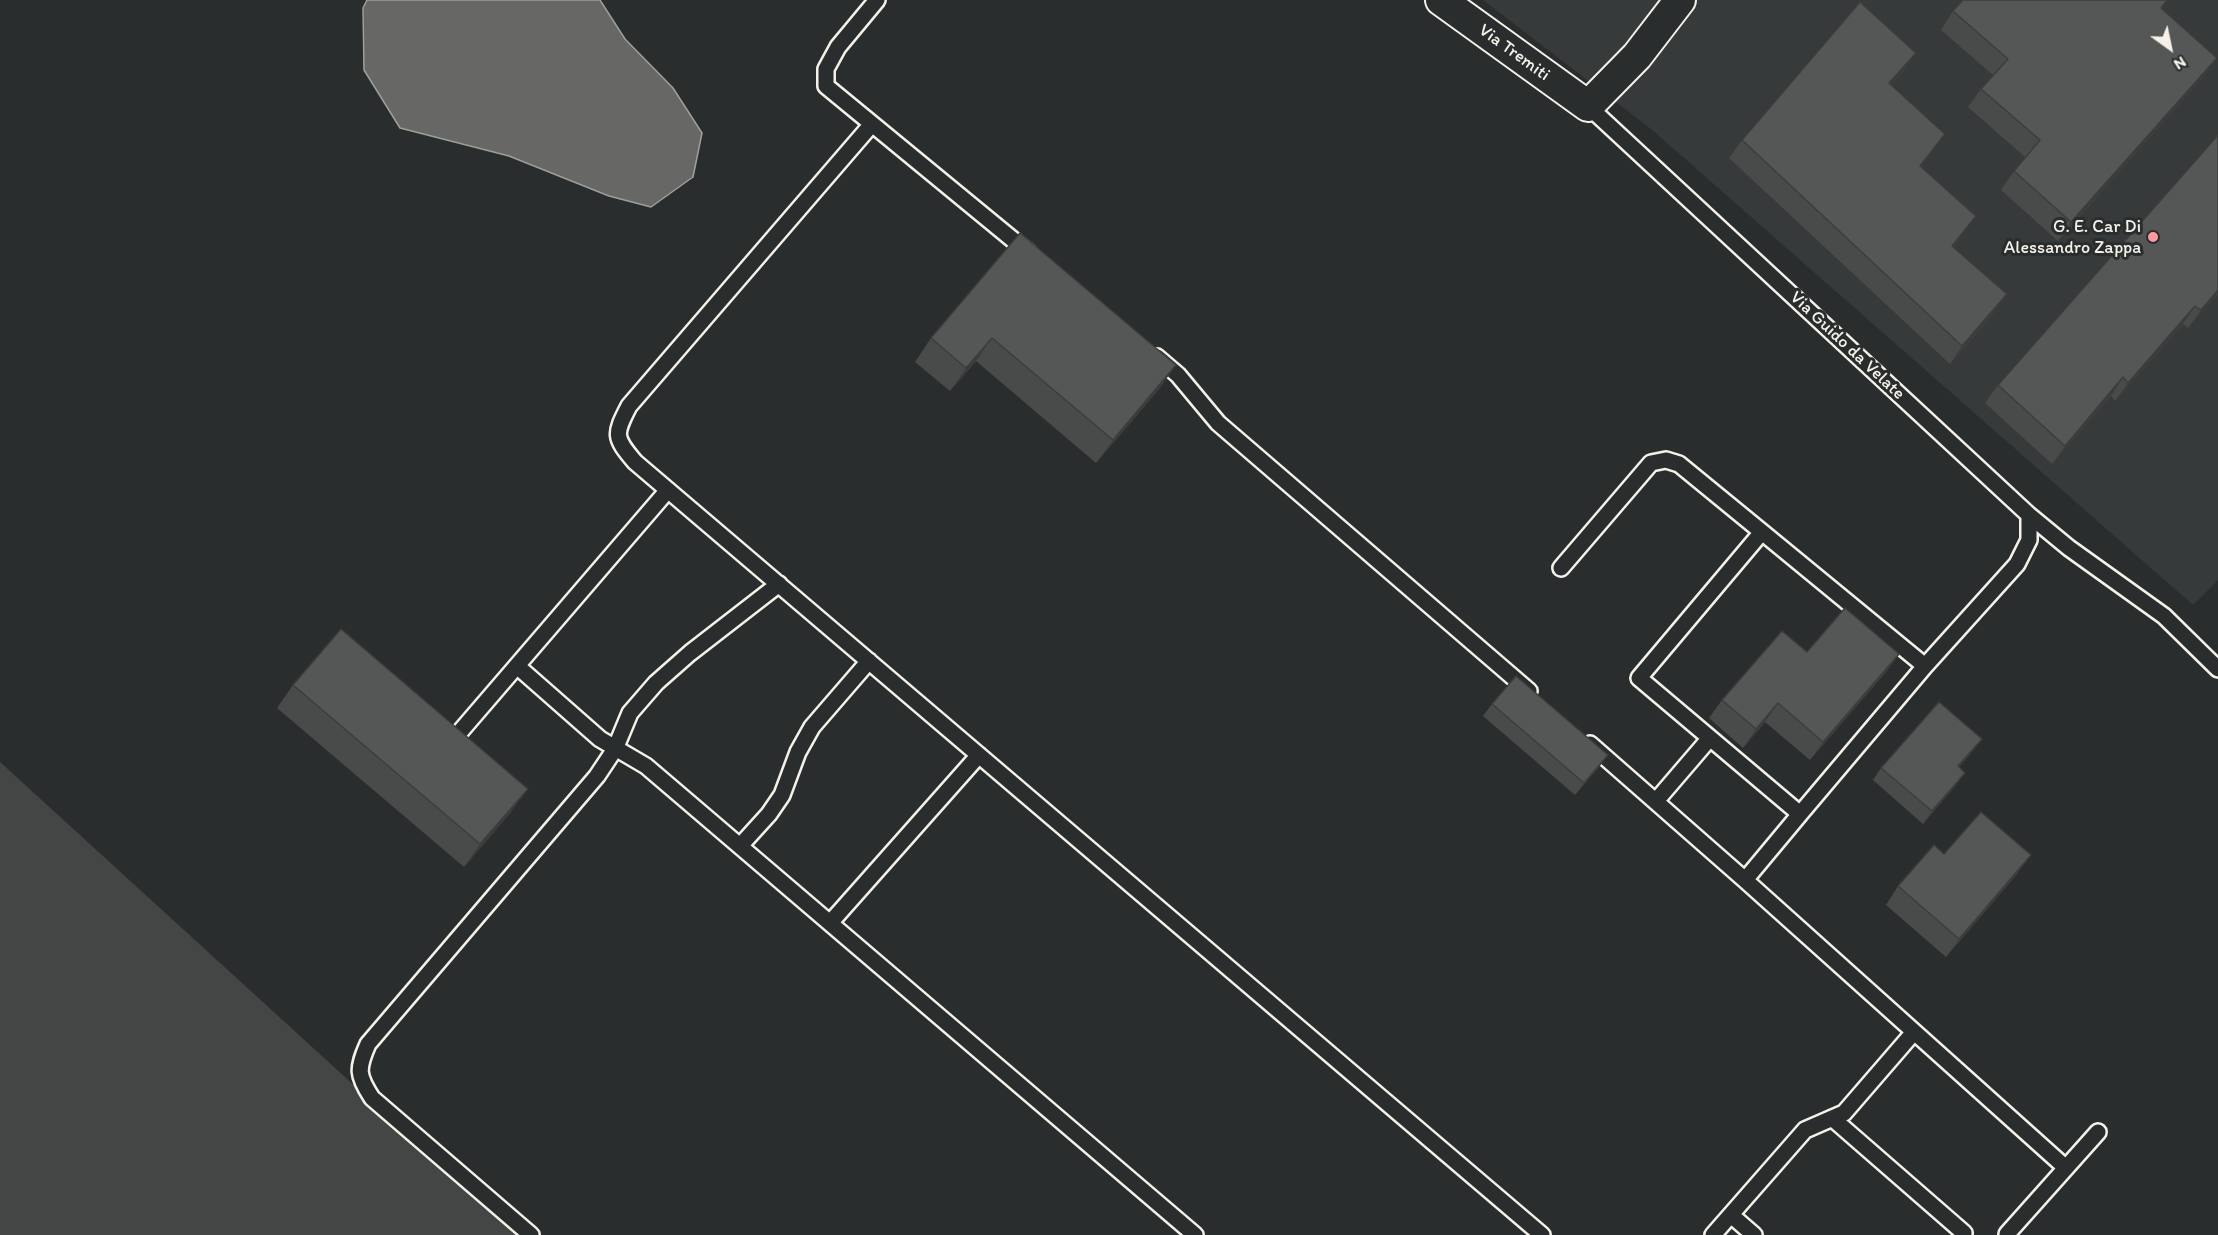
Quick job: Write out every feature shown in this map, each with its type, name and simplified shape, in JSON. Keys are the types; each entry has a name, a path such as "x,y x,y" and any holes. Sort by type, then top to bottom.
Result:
{"street":[{"name":"Via Tremiti","path":"1441,0 1588,106"},
{"path":"1588,106 1637,56 1680,0"}],"lane":[{"path":"877,0 838,46 826,69 826,86 1039,261"},
{"name":"Via Guido da Velate","path":"1588,106 2029,515 2069,548 2164,616 2218,669"},
{"path":"872,124 628,406 617,428 620,443 635,462 1542,1235"},
{"path":"1141,344 1178,375 1218,423 1540,701"},
{"path":"1561,568 1652,463 1666,460 1679,464 1925,666"},
{"path":"459,733 668,490"},
{"path":"1745,880 1925,666 2017,564 2029,540 2029,515"},
{"path":"1762,532 1639,678 1800,814"},
{"path":"531,1235 372,1098 361,1082 360,1063 368,1044 597,776 615,749 630,713 656,683 690,653 779,584"},
{"path":"740,846 769,814 782,795 798,752 812,727 869,661"},
{"path":"517,666 600,739 646,766 1195,1235"},
{"path":"1575,732 1745,880 2066,1168"},
{"path":"1656,801 1710,738"},
{"path":"830,924 979,755"},
{"path":"1713,1235 1805,1130 1844,1113 1914,1032"},
{"path":"1832,1118 1965,1233"},
{"path":"2007,1234 2098,1132"},
{"path":"1731,1215 1754,1235"}],"shaded area":[{"path":"367,0 600,0 625,39 673,88 702,133 693,177 651,207 609,196 509,156 400,128 364,70 363,8"},
{"path":"1483,0 2218,0 2218,580 2193,605 1651,129"},
{"path":"0,762 518,1235 0,1235"}],"building":[{"path":"1963,0 2167,0 2161,8 2217,58 2071,222 2014,171 2040,140 1981,89 2008,59 1953,11"},
{"path":"1860,2 1916,53 1889,83 1945,134 1920,166 1976,216 1952,246 2007,294 1962,346 1742,140"},
{"path":"2218,135 2218,290 2201,310 2195,306 2128,383 2123,377 2065,446 1998,385"},
{"path":"1020,233 1176,365 1113,440 992,338 966,368 931,338"},
{"path":"1845,608 1899,654 1823,742 1778,703 1756,729 1722,700 1782,631 1807,652"},
{"path":"341,629 528,789 480,844 293,685"},
{"path":"1516,676 1608,755 1584,783 1492,704"},
{"path":"1939,702 1982,739 1958,766 1965,773 1932,811 1881,768"},
{"path":"1981,812 2031,855 1959,939 1898,886 1934,845 1944,854"}],"place":[{"name":"G. E. Car Di Alessandro Zappa","path":"2153,237"}]}
